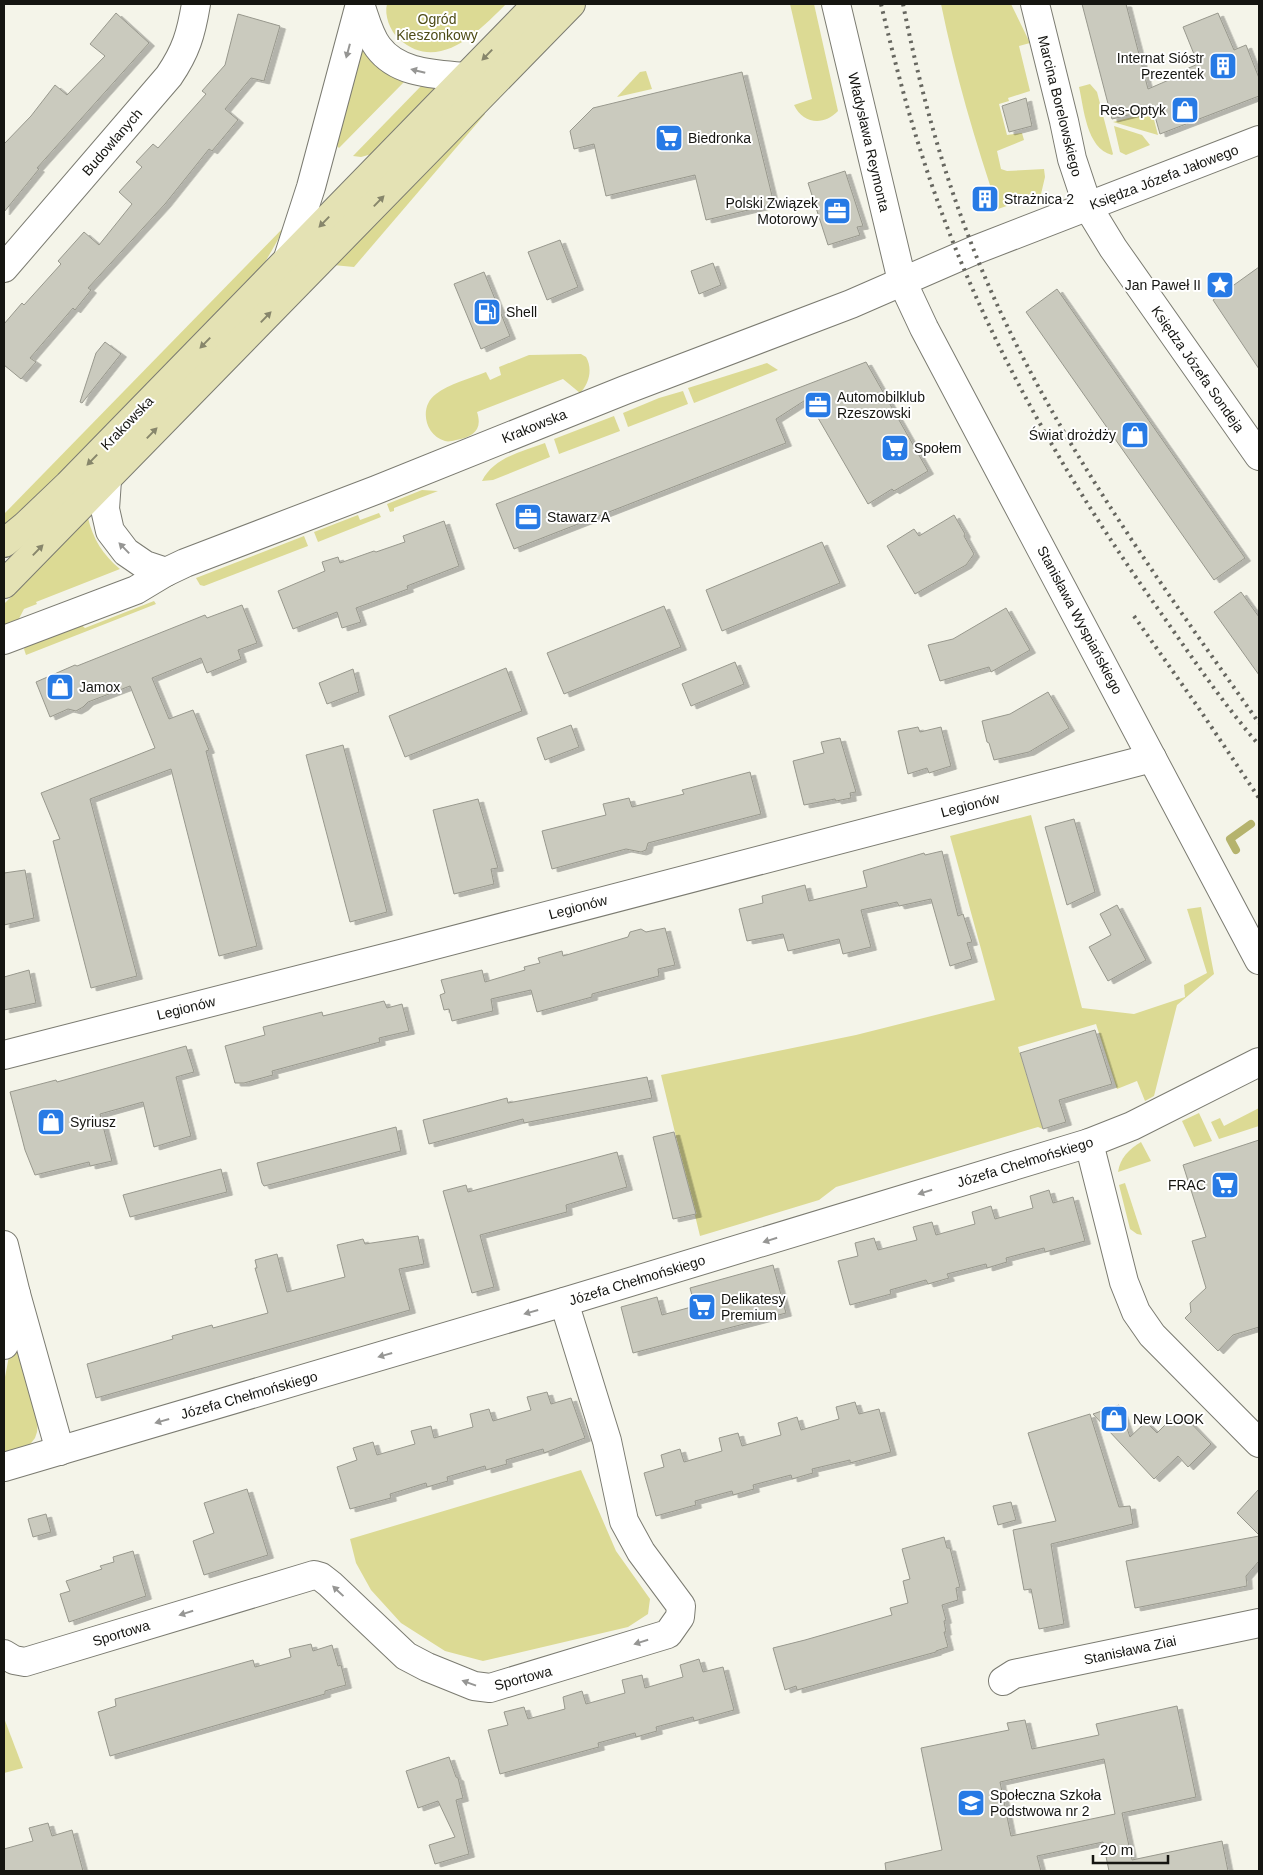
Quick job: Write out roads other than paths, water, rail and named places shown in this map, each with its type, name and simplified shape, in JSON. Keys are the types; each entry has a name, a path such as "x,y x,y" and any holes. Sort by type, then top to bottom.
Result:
{"main road":[{"path":"532,21 571,4"},
{"name":"Krakowska","path":"4,543 25,526 68,485 466,77 532,21"},
{"name":"Krakowska","path":"4,584 107,480 532,21"}],"street":[{"name":"Budowlanych","path":"4,268 169,76 179,62 189,41 196,4"},
{"path":"288,258 311,187 360,4 377,46 386,56 403,67 422,73 466,77"},
{"name":"Władysława Reymonta","path":"836,4 902,281"},
{"name":"Marcina Borelowskiego","path":"1035,4 1072,159 1088,207"},
{"name":"Księdza Józefa Jałowego","path":"902,281 975,250 1259,140"},
{"name":"Księdza Józefa Sondeja","path":"1088,207 1112,248 1259,456"},
{"name":"Krakowska","path":"9,638 136,590 166,572 625,390 851,304 902,281"},
{"name":"Stanisława Wyspiańskiego","path":"902,281 929,336 1259,960"},
{"path":"107,480 105,509 110,531 126,552 145,565 166,572"},
{"name":"Legionów","path":"4,1055 1152,758"},
{"name":"Józefa Chełmońskiego","path":"4,1467 564,1302 1089,1143 1132,1126 1259,1062"},
{"path":"1089,1143 1124,1282 1136,1312 1152,1335 1259,1443"},
{"path":"4,1245 60,1451"},
{"path":"4,1345 16,1294"},
{"name":"Sportowa","path":"4,1654 14,1660 26,1662 314,1575 322,1577 330,1584 406,1656 474,1686 490,1688 668,1634 680,1617 681,1606 641,1552 624,1521 607,1441 564,1302"},
{"name":"Stanisława Ziai","path":"1002,1681 1014,1674 1259,1623"}],"waterway":[{"path":"1236,850 1230,839 1251,824"}],"railway":[{"path":"881,4 905,100 935,194 956,249 1004,356 1060,459 1123,558 1206,677 1259,745"},
{"path":"903,4 931,123 955,200 984,276 1001,313 1057,421 1088,473 1189,624 1259,723"},
{"path":"1134,616 1259,798"}],"place":[{"name":"Internat Sióstr Prezentek","path":"1223,66"},
{"name":"Res-Optyk","path":"1185,110"},
{"name":"Biedronka","path":"669,138"},
{"name":"Strażnica 2","path":"985,199"},
{"name":"Polski Związek Motorowy","path":"837,211"},
{"name":"Jan Paweł II","path":"1220,285"},
{"name":"Shell","path":"487,312"},
{"name":"Automobilklub Rzeszowski","path":"818,405"},
{"name":"Świat drożdży","path":"1135,435"},
{"name":"Społem","path":"895,448"},
{"name":"Stawarz A","path":"528,517"},
{"name":"Jamox","path":"60,687"},
{"name":"Syriusz","path":"51,1122"},
{"name":"FRAC","path":"1225,1185"},
{"name":"Delikatesy Premium","path":"702,1307"},
{"name":"New LOOK","path":"1114,1419"},
{"name":"Społeczna Szkoła Podstwowa nr 2","path":"971,1803"}],"park label":[{"name":"Ogród Kieszonkowy","path":"437,28"}]}
